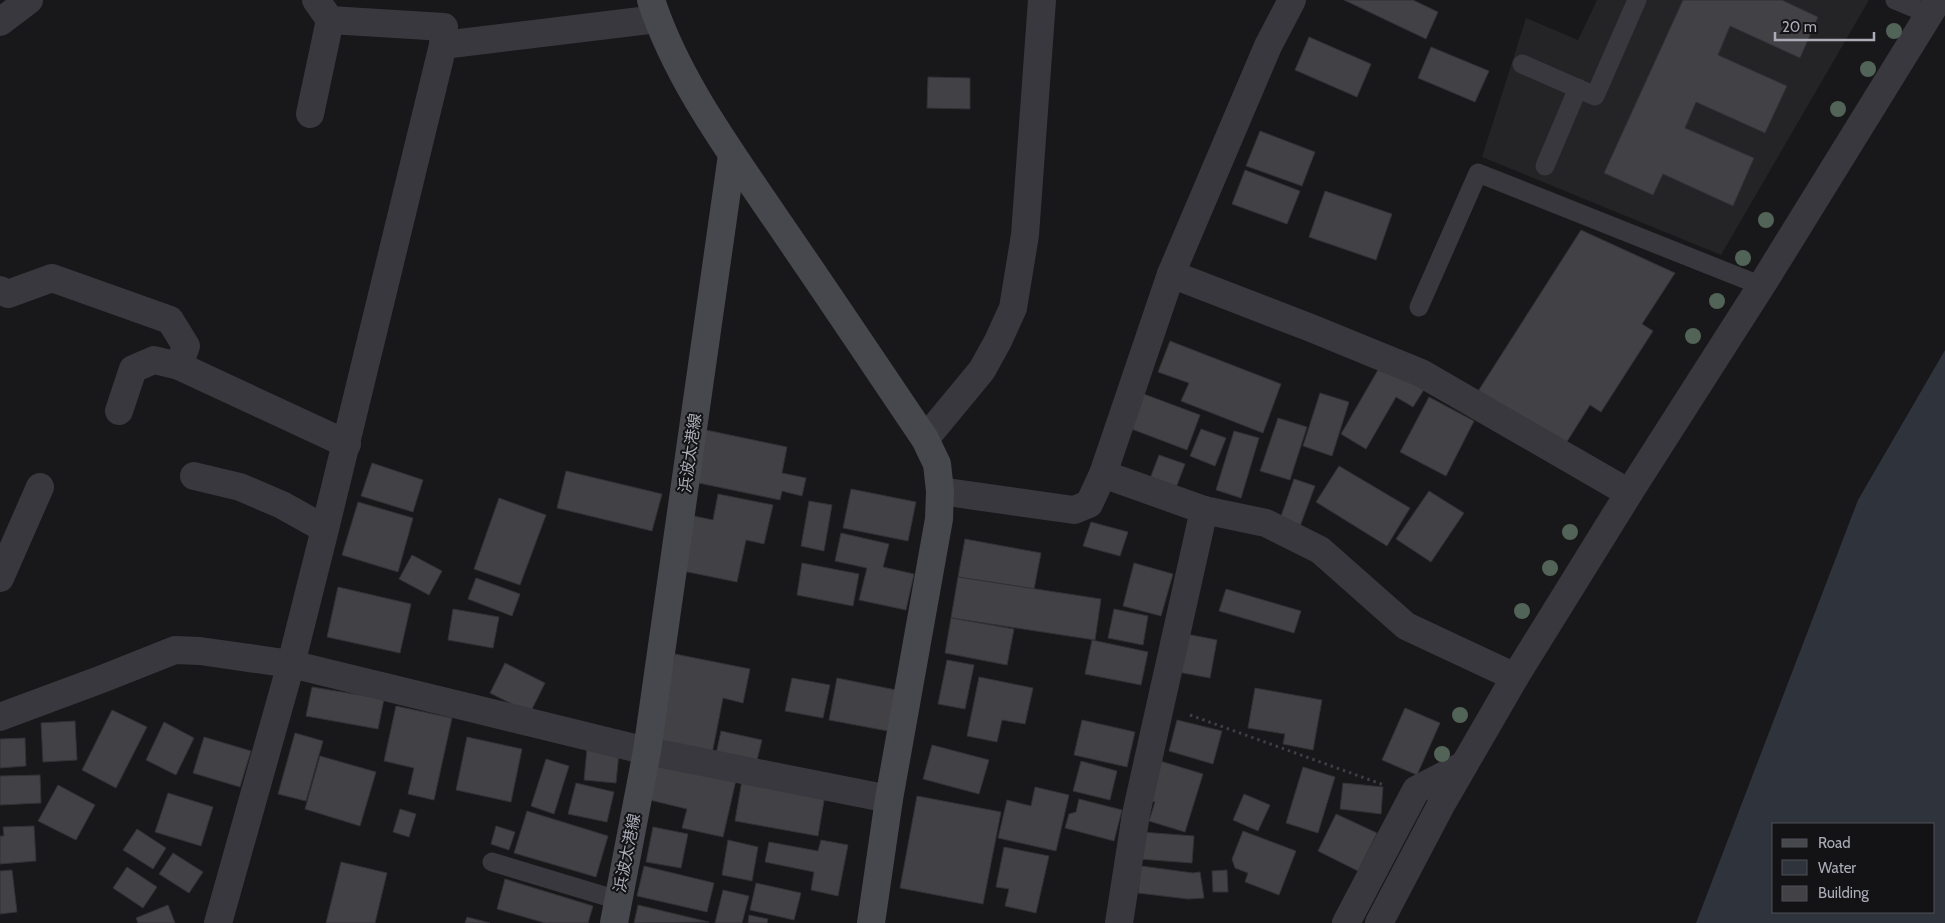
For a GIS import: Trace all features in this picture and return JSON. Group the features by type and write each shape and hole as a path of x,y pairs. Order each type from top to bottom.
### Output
{"main road":[{"path":"654,10 684,76 732,154 925,439 938,464 939,519 889,799 871,923"},
{"name":"浜波太港線","path":"616,912 647,751 732,154"}],"street":[{"path":"0,22 29,0"},
{"path":"925,439 982,370 1013,308 1025,235 1042,0"},
{"path":"940,492 1074,510 1089,504 1103,474 1170,274 1268,46 1292,0"},
{"path":"1379,923 1464,765 1515,677 1629,492 1762,286 1933,7"},
{"path":"218,923 291,664 326,529 443,45 444,27 323,10 310,114"},
{"path":"443,45 654,10"},
{"path":"1170,274 1312,328 1421,373 1629,492"},
{"path":"0,290 8,294 52,278 170,320 186,346 179,366"},
{"path":"119,411 133,369 154,360 179,366 347,444"},
{"path":"1103,474 1204,510 1266,523 1320,550 1406,626 1515,677"},
{"path":"194,476 240,486 282,505 326,529"},
{"path":"0,578 40,486"},
{"path":"1119,923 1136,814 1159,704 1204,510"},
{"path":"1,713 102,679 175,650 200,651 291,664 647,751 889,799"},
{"path":"1346,923 1416,790 1464,765"}],"lane":[{"path":"1522,64 1595,96 1637,0"},
{"path":"1895,0 1933,7"},
{"path":"1545,166 1578,88"},
{"path":"1418,307 1478,173 1762,286"},
{"path":"492,862 616,912"}],"path":[{"path":"1159,704 1414,795"}],"shaded area":[{"path":"1597,0 1869,0 1721,255 1482,157 1526,18 1578,40"}],"water":[{"path":"1945,350 1945,923 1696,923 1858,500"}],"building":[{"path":"1344,0 1413,0 1438,12 1426,39"},
{"path":"1683,0 1782,0 1818,17 1800,58 1730,26 1718,55 1787,86 1765,133 1696,102 1685,128 1754,158 1733,206 1663,174 1653,195 1604,173"},
{"path":"1309,37 1371,64 1357,97 1295,70"},
{"path":"1431,47 1489,71 1475,102 1418,78"},
{"path":"928,77 970,78 970,109 927,108"},
{"path":"1260,131 1315,152 1302,186 1246,166"},
{"path":"1245,170 1300,191 1287,224 1232,204"},
{"path":"1325,191 1392,214 1376,260 1309,237"},
{"path":"1581,230 1675,273 1642,324 1653,331 1601,412 1590,405 1561,451 1475,396"},
{"path":"1170,341 1281,384 1263,433 1181,401 1189,383 1158,372"},
{"path":"1382,363 1425,388 1413,407 1396,397 1366,449 1341,434"},
{"path":"1141,393 1200,415 1187,450 1129,428"},
{"path":"1320,393 1349,402 1332,456 1303,446"},
{"path":"1429,397 1474,421 1446,476 1400,452"},
{"path":"1278,418 1307,427 1290,480 1260,471"},
{"path":"1201,429 1226,438 1215,466 1190,456"},
{"path":"706,430 787,447 782,473 806,478 802,496 782,491 780,500 694,482"},
{"path":"1234,431 1259,438 1241,498 1216,490"},
{"path":"1159,455 1185,464 1174,493 1148,484"},
{"path":"372,463 423,480 413,512 361,496"},
{"path":"1339,466 1410,508 1387,546 1316,502"},
{"path":"566,471 662,494 652,531 557,508"},
{"path":"1294,479 1315,486 1299,529 1279,522"},
{"path":"851,489 916,502 908,541 843,528"},
{"path":"1429,491 1464,513 1431,562 1396,539"},
{"path":"718,494 773,505 764,544 746,540 737,582 683,571 694,516 713,520"},
{"path":"499,498 546,515 520,585 474,569"},
{"path":"809,501 832,505 824,551 801,546"},
{"path":"358,502 413,518 398,572 342,555"},
{"path":"1091,522 1128,532 1120,556 1083,546"},
{"path":"841,533 889,544 883,567 914,574 906,610 859,600 867,568 835,561"},
{"path":"965,539 1041,553 1034,589 958,577"},
{"path":"412,555 442,571 429,595 399,579"},
{"path":"802,563 859,574 853,606 797,595"},
{"path":"1134,563 1173,574 1161,616 1123,606"},
{"path":"958,577 1101,599 1095,640 951,618"},
{"path":"476,578 520,594 512,616 468,599"},
{"path":"338,587 411,604 400,653 327,637"},
{"path":"1226,589 1301,611 1294,633 1219,611"},
{"path":"453,609 499,617 493,648 448,640"},
{"path":"1114,609 1148,616 1143,645 1108,638"},
{"path":"951,618 1014,629 1007,665 945,653"},
{"path":"1186,634 1217,640 1210,678 1178,672"},
{"path":"1092,640 1148,652 1141,685 1085,674"},
{"path":"675,654 750,669 743,703 723,698 712,754 657,743"},
{"path":"947,660 974,665 965,709 938,704"},
{"path":"505,663 545,683 530,713 490,693"},
{"path":"979,677 1033,688 1025,724 1002,720 997,742 967,736"},
{"path":"792,678 830,685 823,718 785,711"},
{"path":"837,678 896,690 888,731 829,720"},
{"path":"312,687 384,699 378,729 306,716"},
{"path":"1255,688 1322,700 1313,750 1283,744 1285,734 1248,728"},
{"path":"396,706 452,718 434,800 408,794 414,768 384,761"},
{"path":"1405,708 1440,723 1417,775 1382,760"},
{"path":"112,710 147,727 116,788 82,770"},
{"path":"1082,720 1135,732 1127,767 1074,755"},
{"path":"1177,720 1222,731 1213,764 1169,751"},
{"path":"75,721 77,760 43,762 41,723"},
{"path":"164,722 194,738 176,775 146,760"},
{"path":"721,731 762,740 756,764 716,754"},
{"path":"295,733 323,741 306,801 278,794"},
{"path":"204,737 251,751 240,787 193,773"},
{"path":"467,737 522,749 511,802 456,790"},
{"path":"25,738 26,766 0,768 0,739"},
{"path":"932,745 989,760 979,794 923,779"},
{"path":"587,749 619,752 616,783 584,780"},
{"path":"320,756 376,772 360,826 305,809"},
{"path":"546,759 569,766 554,814 531,806"},
{"path":"1157,760 1203,774 1185,832 1149,821 1155,802 1146,799"},
{"path":"1081,761 1117,771 1110,800 1073,791"},
{"path":"658,763 736,780 723,837 682,828 687,809 650,800"},
{"path":"1303,767 1335,777 1318,833 1286,823"},
{"path":"40,775 41,803 0,805 0,776"},
{"path":"742,780 825,795 818,836 735,821"},
{"path":"576,783 614,792 607,822 568,814"},
{"path":"1343,783 1383,787 1381,814 1340,809"},
{"path":"58,785 95,805 76,840 38,821"},
{"path":"1035,787 1069,795 1056,851 998,838 1007,800 1031,806"},
{"path":"168,793 213,807 201,846 155,832"},
{"path":"1244,794 1270,805 1258,831 1233,820"},
{"path":"917,796 1001,812 983,904 900,888"},
{"path":"1079,799 1122,810 1114,841 1065,828 1069,814 1076,812"},
{"path":"400,809 416,814 409,837 393,832"},
{"path":"527,811 608,836 596,877 514,853"},
{"path":"1336,814 1377,833 1358,871 1318,851"},
{"path":"34,826 36,861 0,864 0,836 4,836 3,827"},
{"path":"496,826 515,832 509,850 491,844"},
{"path":"653,827 688,834 681,868 646,862"},
{"path":"137,829 166,848 153,869 123,850"},
{"path":"1243,831 1296,851 1279,895 1245,882 1248,873 1235,868 1232,859"},
{"path":"1141,832 1194,836 1192,863 1139,859"},
{"path":"728,840 758,847 752,881 722,875"},
{"path":"821,840 848,845 838,896 811,890 814,872 765,862 769,842 818,851"},
{"path":"1004,847 1049,856 1036,913 1005,906 1009,889 996,887"},
{"path":"173,853 203,872 189,893 159,874"},
{"path":"341,862 387,873 375,923 326,923"},
{"path":"644,866 714,883 707,912 637,896"},
{"path":"1141,866 1193,873 1200,872 1204,898 1188,899 1138,893"},
{"path":"127,867 157,887 143,908 113,888"},
{"path":"12,870 17,912 0,914 0,871"},
{"path":"1227,870 1228,892 1213,892 1212,871"},
{"path":"505,879 593,906 588,923 545,923 497,909"},
{"path":"756,883 801,893 794,920 750,910"},
{"path":"723,890 749,896 742,923 715,923"},
{"path":"168,905 175,923 138,923 136,918"},
{"path":"638,905 709,922 634,923"},
{"path":"749,915 768,919 767,923 748,923"},
{"path":"467,917 490,923 465,923"}]}
